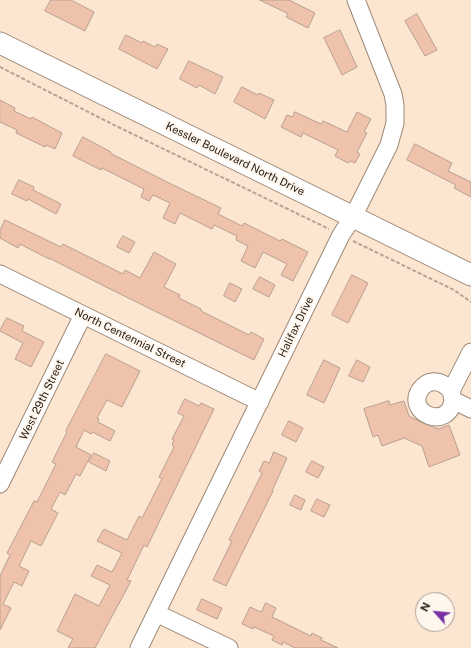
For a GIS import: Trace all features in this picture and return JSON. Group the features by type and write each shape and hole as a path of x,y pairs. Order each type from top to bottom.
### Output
{"main road":[{"name":"Kessler Boulevard North Drive","path":"0,43 471,275"}],"street":[{"name":"Halifax Drive","path":"139,648 341,235 353,217 389,145 395,123 395,105 391,89 356,0"},
{"name":"North Centennial Street","path":"0,274 260,402"},
{"name":"West 29th Street","path":"0,484 83,315"},
{"path":"471,352 452,396 471,409"},
{"path":"156,613 229,648"}],"path":[{"path":"0,67 119,128 454,290 471,302"}],"building":[{"path":"51,0 71,0 94,12 85,31 45,11"},
{"path":"260,0 289,0 315,13 308,28 286,17 288,14"},
{"path":"417,14 437,50 425,56 405,21"},
{"path":"340,30 357,67 342,75 324,38"},
{"path":"126,35 142,43 143,41 155,47 157,44 168,49 157,69 119,49"},
{"path":"189,61 223,77 215,94 199,85 197,88 180,79"},
{"path":"242,87 258,95 259,93 274,100 265,119 234,102"},
{"path":"0,100 15,108 14,111 31,119 32,117 62,133 55,149 46,145 45,147 16,133 17,130 0,122"},
{"path":"295,112 321,124 323,121 347,132 357,112 371,119 364,132 367,133 357,152 360,154 355,163 350,161 348,163 335,156 338,150 303,133 301,137 281,127 287,115 292,117"},
{"path":"83,137 111,152 110,153 221,208 218,214 242,226 244,223 280,241 282,239 308,252 293,281 281,275 287,264 263,252 255,268 241,261 248,246 236,240 237,236 214,225 212,229 180,213 175,224 163,218 170,203 153,195 149,201 141,197 144,189 102,168 101,170 73,156"},
{"path":"415,144 452,163 448,171 471,182 471,197 454,188 456,185 407,160"},
{"path":"19,180 34,187 33,190 61,204 56,214 28,199 27,201 12,194"},
{"path":"5,220 61,247 63,244 123,274 125,270 140,278 154,252 176,264 164,287 180,295 179,298 201,309 201,311 249,335 251,332 264,339 254,360 20,244 18,248 0,238 0,231"},
{"path":"123,236 135,242 129,253 117,247"},
{"path":"352,275 368,283 348,323 332,315"},
{"path":"260,277 275,285 269,297 253,289"},
{"path":"230,283 242,289 235,302 224,296"},
{"path":"7,318 24,326 22,331 44,342 31,367 15,359 23,343 0,331"},
{"path":"106,354 140,371 122,407 107,400 97,418 99,419 98,422 115,431 110,441 92,432 91,434 84,430 76,447 91,455 80,476 76,474 65,495 60,492 51,509 58,513 41,546 31,541 19,566 29,571 22,586 14,582 3,604 11,608 0,630 0,576 10,555 7,553 34,501 37,502 56,464 52,462 67,432 66,431"},
{"path":"324,360 340,368 324,403 307,395"},
{"path":"357,360 370,367 363,382 349,376"},
{"path":"185,399 199,406 201,403 214,409 147,547 144,545 127,580 131,581 95,648 68,648 73,639 57,631 75,594 99,606 110,585 91,576 97,565 112,572 122,553 97,541 104,529 127,540 139,516 142,518 162,479 159,477 174,447 172,445 174,440 172,439 184,416 178,413"},
{"path":"389,401 390,405 404,401 409,416 425,424 439,429 449,425 460,455 429,467 422,446 404,438 382,446 378,435 373,437 364,409"},
{"path":"289,421 303,428 296,442 282,435"},
{"path":"274,452 287,458 273,491 226,586 213,580 232,541 229,540 262,473 259,471 264,461 269,463"},
{"path":"94,453 110,461 106,471 89,462"},
{"path":"312,461 324,467 318,478 306,472"},
{"path":"295,495 305,500 301,510 290,505"},
{"path":"317,499 330,505 324,517 311,511"},
{"path":"202,599 222,608 217,619 197,610"},
{"path":"266,603 276,608 272,617 311,636 312,633 322,638 321,640 338,648 295,648 283,642 282,645 272,640 274,636 254,627 253,629 242,624 250,607 261,612"}]}
